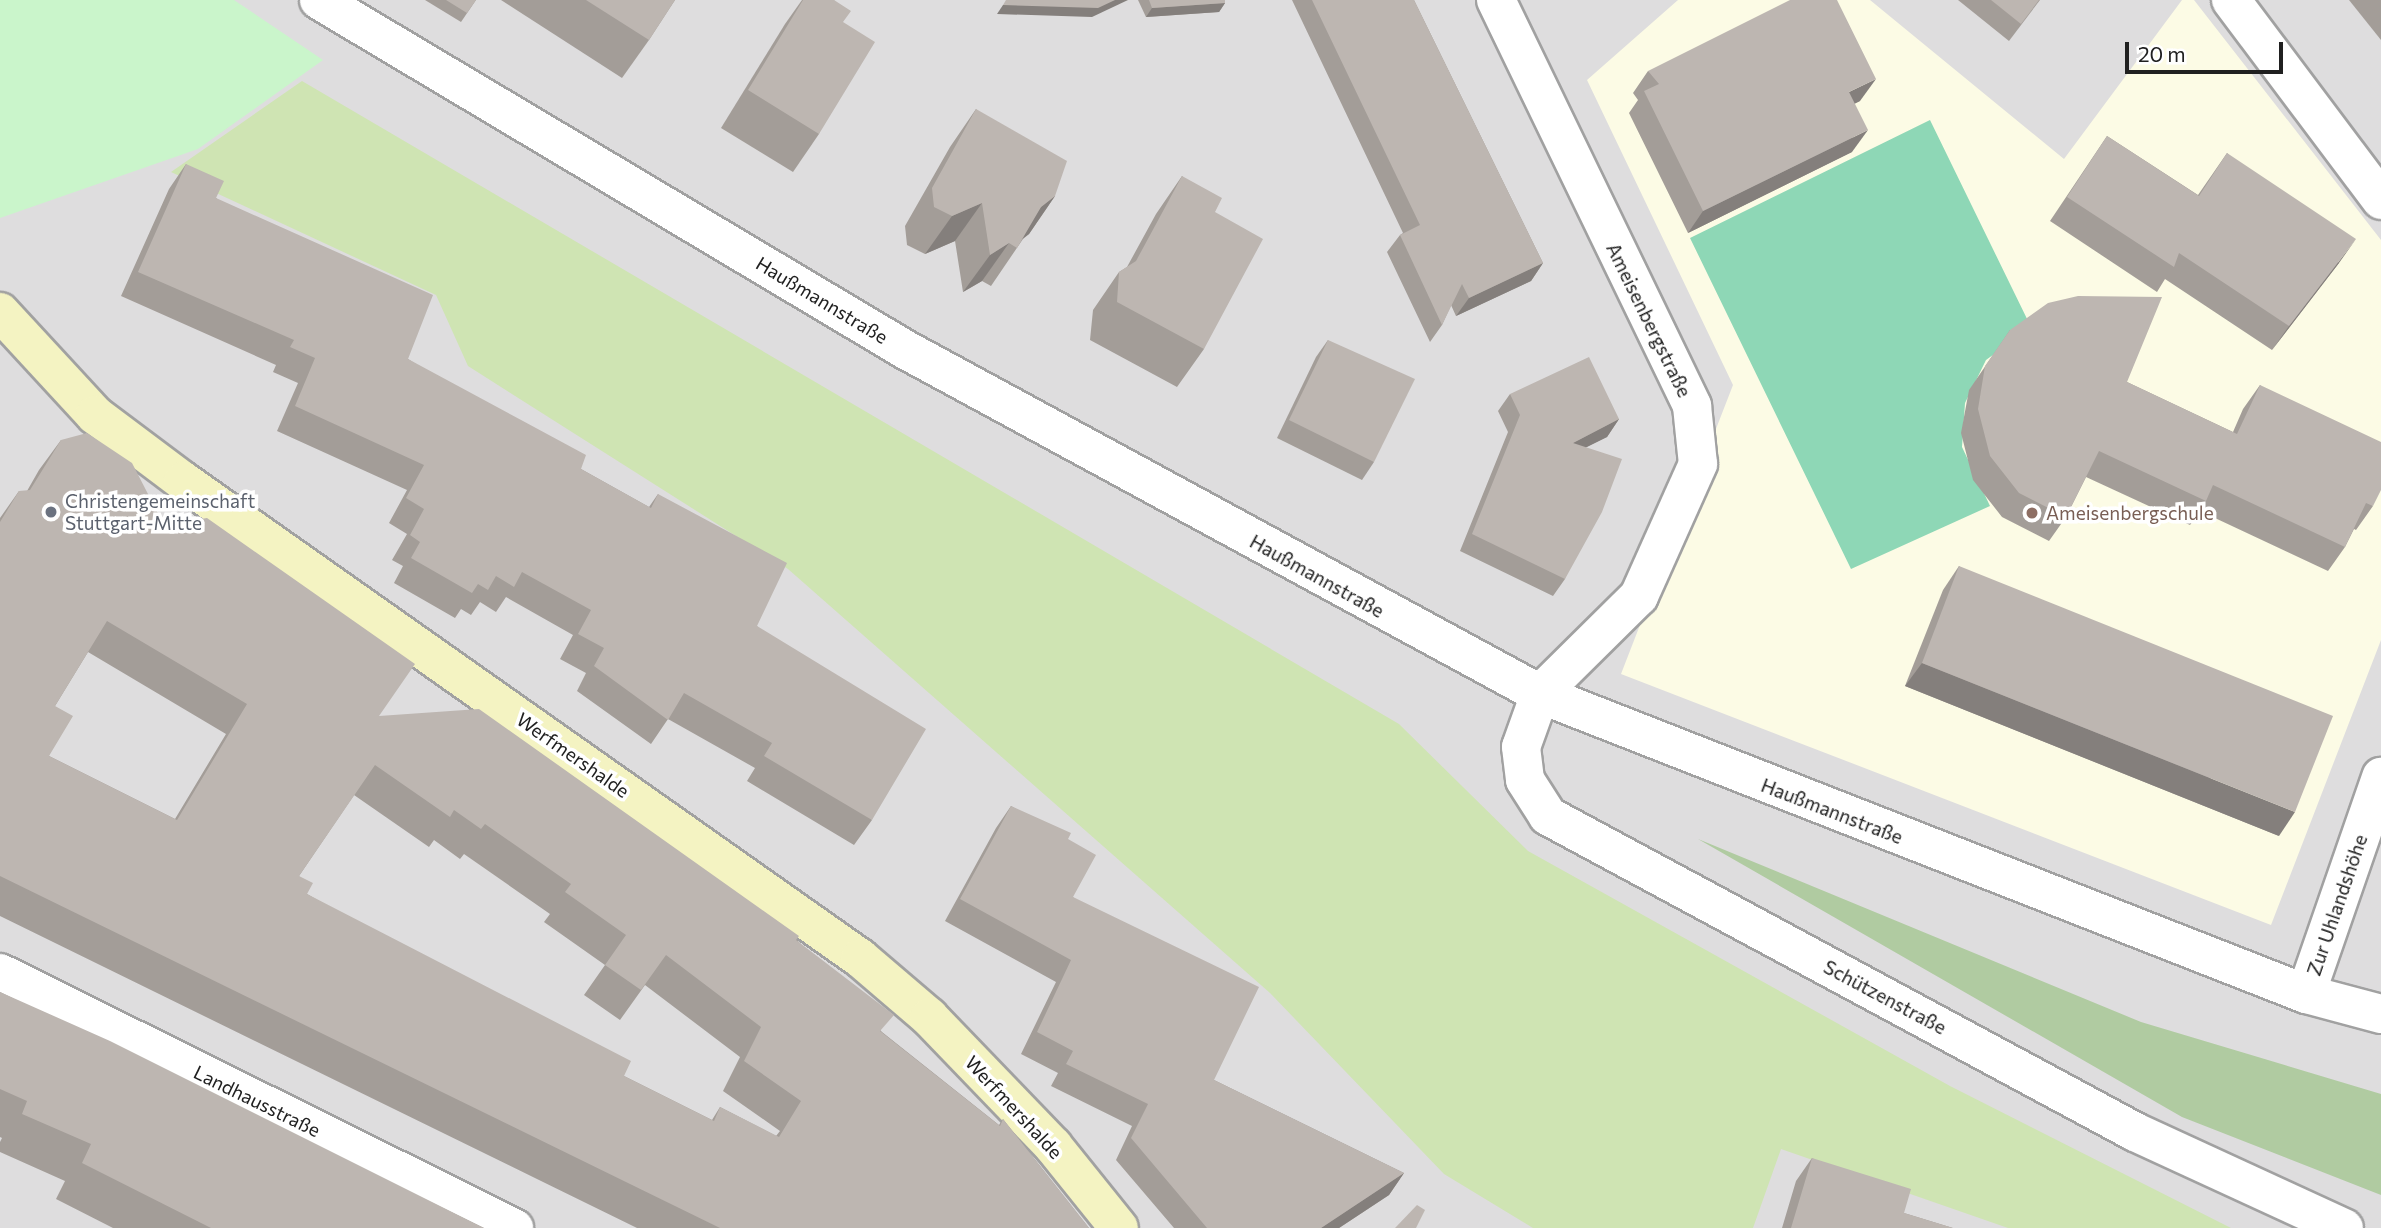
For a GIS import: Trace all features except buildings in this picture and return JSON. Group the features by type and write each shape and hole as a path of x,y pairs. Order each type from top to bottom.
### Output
{"street":[{"name":"Haußmannstraße","path":"319,0 906,350 1540,694 2306,994 2381,1014"},
{"name":"Ameisenbergstraße","path":"1496,0 1692,406 1698,464 1639,596 1540,694"},
{"path":"2231,0 2381,200"},
{"name":"Werfmershalde","path":"0,312 95,415 183,481 860,958 929,1017 1053,1146 1119,1228"},
{"name":"Schützenstraße","path":"1540,694 1521,747 1525,780 1548,816 2135,1132 2344,1228"},
{"name":"Zur Uhlandshöhe","path":"2306,994 2381,777"},
{"name":"Landhausstraße","path":"0,973 514,1228"}],"shaded area":[{"path":"0,0 2381,0 2381,1228 0,1228"},
{"name":"Ameisenbergschule","path":"1678,0 1870,0 2064,159 2182,0 2194,0 2381,240 2381,640 2271,925 1621,674 1733,385 1587,80"}],"green space":[{"path":"0,0 234,0 323,60 198,149 0,218"},
{"path":"302,81 1399,724 1528,851 1950,1086 2231,1228 2008,1228 1781,1149 1753,1228 1533,1228 1444,1174 1270,993 788,569 468,366 436,295 171,172"},
{"path":"1930,120 2031,327 1986,360 1965,403 1962,447 1990,506 1851,569 1690,238"},
{"path":"1698,839 2141,1022 2381,1094 2381,1195 2182,1117"}],"place":[{"name":"Christengemeinschaft Stuttgart-Mitte","path":"51,512"},
{"name":"Ameisenbergschule","path":"2032,513"}]}
